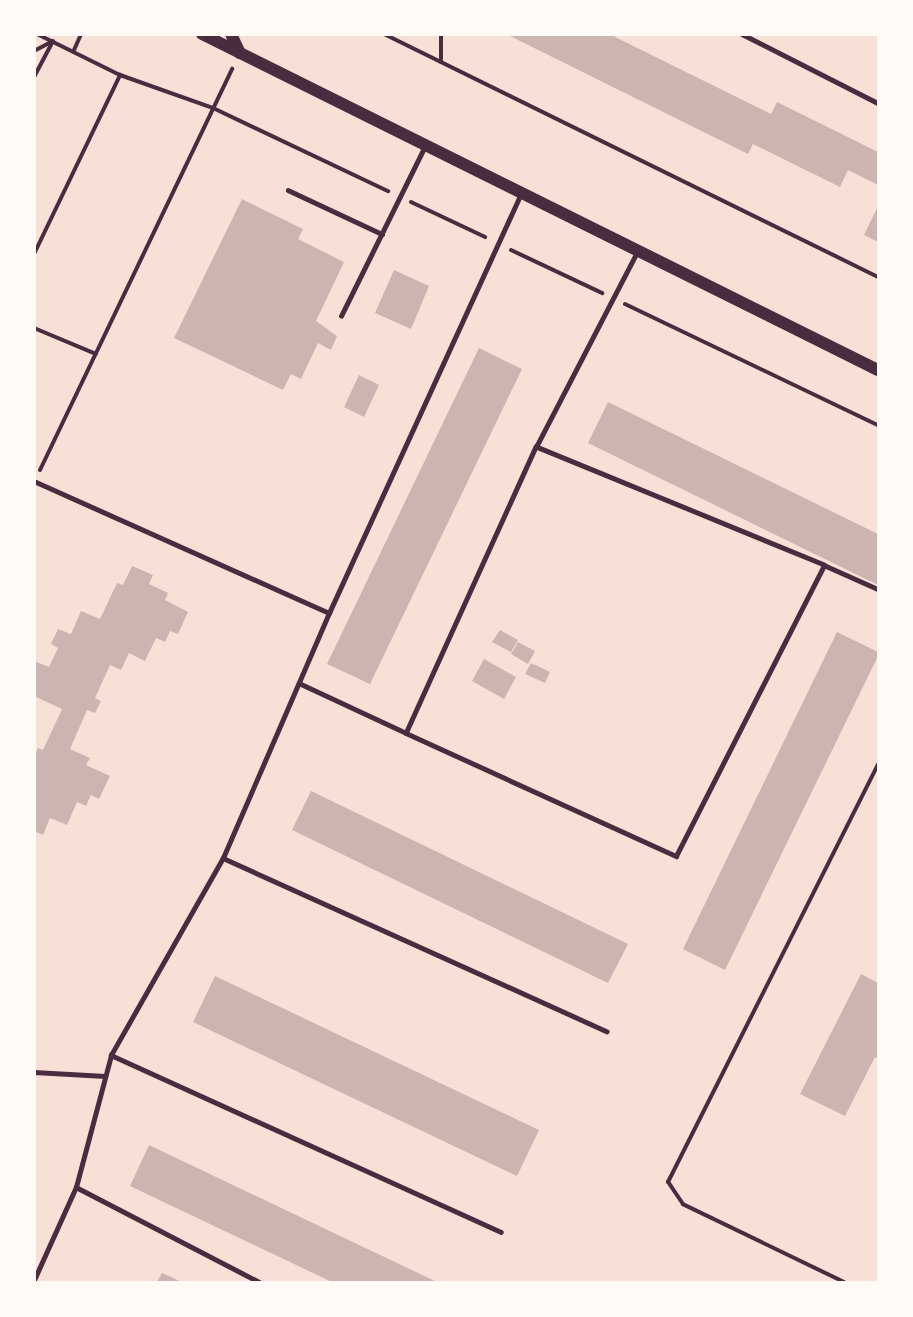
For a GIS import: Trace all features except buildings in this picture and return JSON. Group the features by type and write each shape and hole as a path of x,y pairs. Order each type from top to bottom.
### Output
{"main road":[{"path":"202,34 879,370"},
{"path":"231,34 240,53"}],"lane":[{"path":"742,34 879,103"},
{"path":"341,316 425,146"},
{"path":"288,190 382,234"},
{"path":"34,1280 76,1187 111,1054 223,858 328,613 521,192"},
{"path":"406,733 536,447 637,251"},
{"path":"536,447 879,589"},
{"path":"35,480 328,613"},
{"path":"299,683 676,856 824,565"},
{"path":"223,858 607,1031"},
{"path":"111,1054 501,1232"},
{"path":"34,1072 105,1076"},
{"path":"76,1187 260,1282"}],"path":[{"path":"34,254 120,75 38,34"},
{"path":"74,50 81,34"},
{"path":"384,34 879,277"},
{"path":"441,34 441,62"},
{"path":"34,51 53,41"},
{"path":"34,77 53,41"},
{"path":"35,480 240,53"},
{"path":"34,328 96,354"},
{"path":"844,1282 683,1204 668,1182 879,764"}]}
